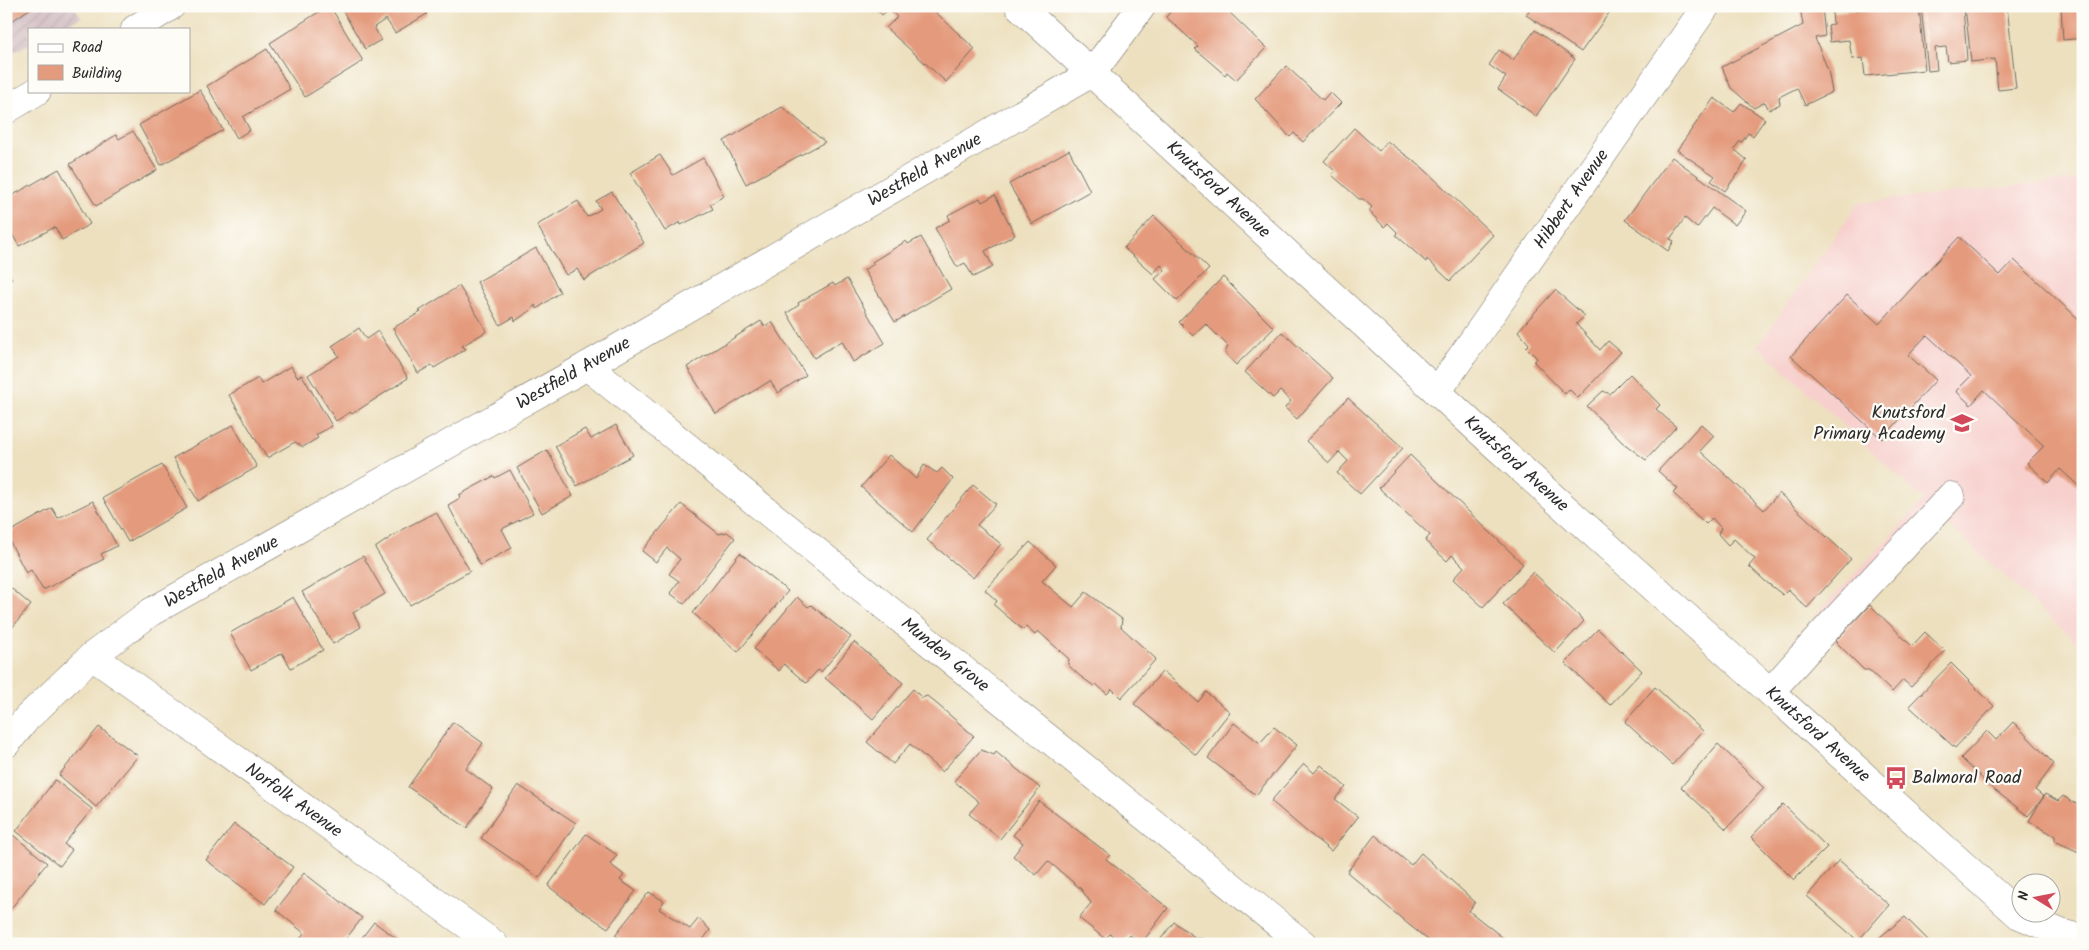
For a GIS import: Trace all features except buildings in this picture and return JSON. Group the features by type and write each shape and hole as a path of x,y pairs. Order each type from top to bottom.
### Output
{"street":[{"path":"138,28 171,6"},
{"name":"Knutsford Avenue","path":"1019,6 1437,392 2012,909"},
{"name":"Westfield Avenue","path":"6,744 27,718 92,656 151,612 587,366 1092,73 1142,6"},
{"name":"Hibbert Avenue","path":"1437,392 1706,6"},
{"path":"6,110 35,92"},
{"name":"Munden Grove","path":"587,366 1303,944"},
{"path":"1770,692 1951,496"},
{"name":"Norfolk Avenue","path":"92,656 494,944"},
{"path":"2021,922 2028,944"},
{"name":"Knutsford Avenue","path":"2035,922 2061,933 2083,939"}],"shaded area":[{"path":"6,6 74,6 81,17 61,28 28,28 28,45 6,56"},
{"name":"Knutsford Primary Academy","path":"2083,179 2083,648 1943,520 1812,665 1790,643 1924,500 1758,346 1858,203"}],"place":[{"name":"Knutsford Primary Academy","path":"1962,423"},
{"name":"Balmoral Road","path":"1896,778"}]}
